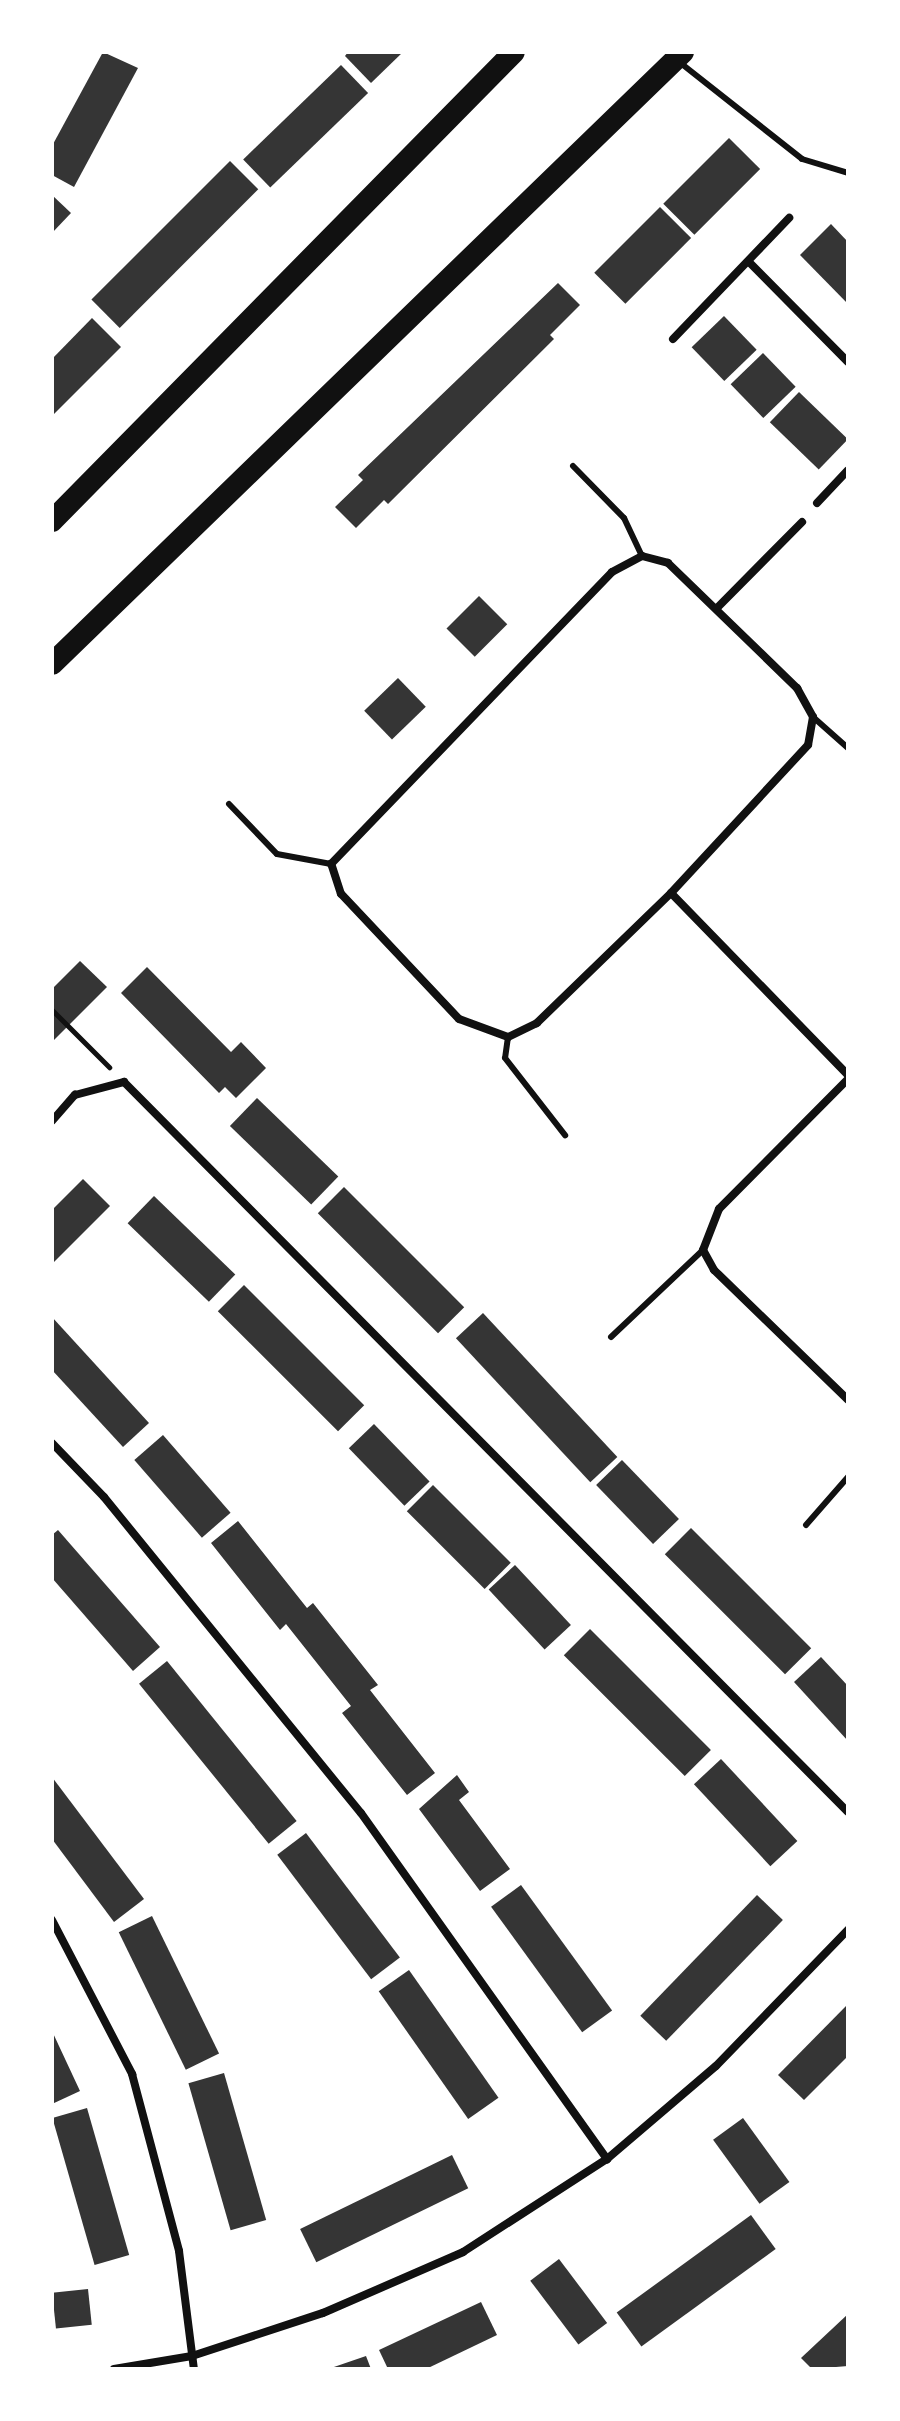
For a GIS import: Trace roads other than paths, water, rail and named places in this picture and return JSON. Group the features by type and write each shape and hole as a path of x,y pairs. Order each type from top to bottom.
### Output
{"highway":[{"path":"52,521 514,52"},
{"path":"52,664 679,56"}],"street":[{"path":"673,339 751,264 789,218"},
{"path":"751,264 848,362"},
{"path":"817,503 848,470"},
{"path":"717,608 802,522"},
{"path":"642,556 668,563 717,608 797,688 813,717 808,745 671,893 537,1023 508,1037 459,1019 341,894 331,864 612,572 642,556"},
{"path":"671,893 848,1077 719,1209 703,1250 714,1270 848,1400"},
{"path":"52,1121 75,1095 124,1082 848,1812"},
{"path":"52,1443 104,1497 361,1813 607,2159"},
{"path":"52,1920 132,2074 179,2251 194,2369"},
{"path":"114,2369 192,2356 323,2313 463,2252 607,2159 716,2066 848,1930"}],"lane":[{"path":"679,56 802,159 848,173"},
{"path":"573,466 624,518 642,556"},
{"path":"813,717 848,748"},
{"path":"229,804 277,854 331,864"},
{"path":"508,1037 505,1058 565,1135"},
{"path":"611,1337 703,1250"},
{"path":"806,1525 848,1477"}]}
